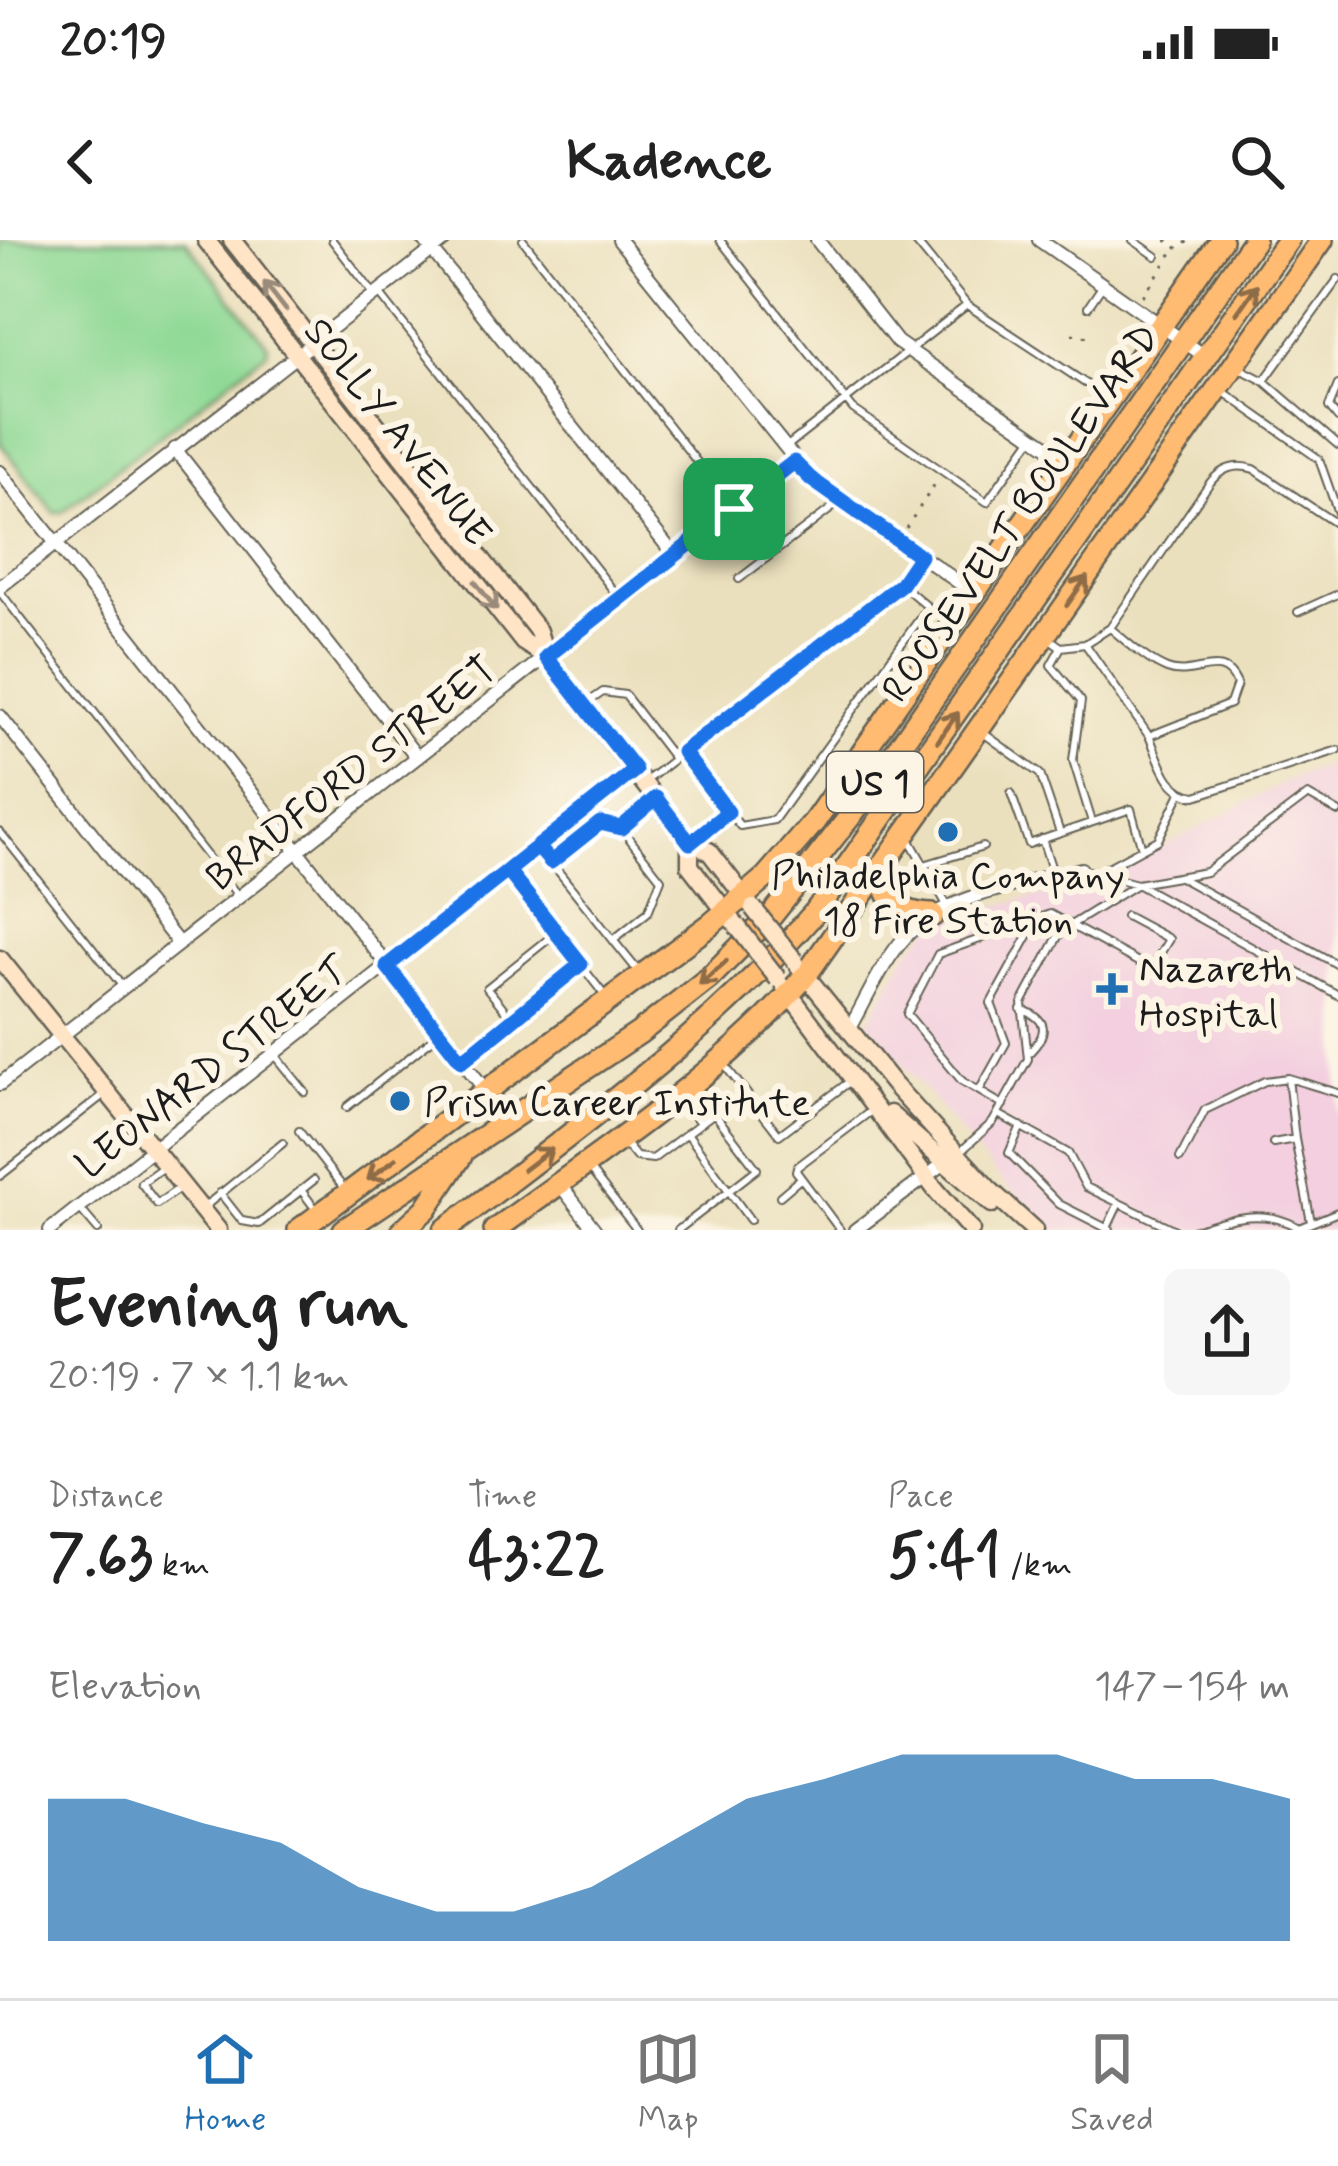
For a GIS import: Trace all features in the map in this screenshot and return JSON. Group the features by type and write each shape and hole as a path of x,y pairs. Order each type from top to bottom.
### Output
{"highway":[{"name":"ROOSEVELT BOULEVARD","path":"299,1230 749,902 814,822 1221,240"},
{"name":"ROOSEVELT BOULEVARD","path":"344,1230 674,1006 772,915 853,814 1254,240"},
{"name":"ROOSEVELT BOULEVARD","path":"445,1230 657,1069 724,1010 785,946 843,876 1288,240"},
{"name":"US 1","path":"495,1230 721,1061 801,968 886,862 979,730 1053,642 1218,388 1322,240"},
{"path":"886,862 885,890 893,903 915,914 941,911"},
{"path":"403,1230 426,1209 458,1160 479,1139"}],"main road":[{"name":"SOLLY AVENUE","path":"206,240 304,348 538,631 546,657 690,843 709,851 952,1158"},
{"name":"SOLLY AVENUE","path":"232,240 304,348"},
{"name":"SOLLY AVENUE","path":"690,843 690,866 859,1084"},
{"path":"0,959 218,1230"},
{"path":"859,1084 971,1230"},
{"path":"859,1084 1029,1226"}],"street":[{"path":"0,590 428,245 445,240"},
{"path":"619,240 794,462 974,593"},
{"path":"817,240 897,342 1067,460"},
{"path":"1039,240 1206,357"},
{"path":"428,245 675,556"},
{"path":"175,449 417,758"},
{"name":"BRADFORD STREET","path":"0,1084 794,462"},
{"path":"0,472 486,1091"},
{"path":"0,716 179,944"},
{"name":"LEONARD STREET","path":"50,1230 538,847 639,776"},
{"path":"849,1030 894,952 941,911 1082,869"},
{"path":"864,1228 952,1158"},
{"path":"559,1183 595,1230"}],"lane":[{"path":"332,240 620,599"},
{"path":"523,240 734,509"},
{"path":"720,240 846,401 987,502 1033,437"},
{"path":"914,240 967,305 1085,383"},
{"path":"1133,240 1156,256"},
{"path":"1264,381 1338,279"},
{"path":"1088,307 1103,285"},
{"path":"783,449 967,305"},
{"path":"1234,365 1264,381 1338,445"},
{"path":"1324,433 1337,418 1329,403 1338,386"},
{"path":"1218,388 1318,459 1338,513"},
{"path":"1092,823 1073,760 1081,700 1051,665 1053,642 1085,644 1109,628 1224,469 1254,469 1338,525"},
{"path":"739,579 842,501"},
{"path":"639,776 674,759 901,584 920,556"},
{"path":"683,752 740,826 774,820 928,607 901,584"},
{"path":"0,590 239,897"},
{"path":"1298,612 1338,594"},
{"path":"1109,628 1164,668 1185,672 1216,665 1235,677 1237,692 1230,704 1149,736"},
{"path":"1085,644 1149,736 1170,783 1181,793 1196,796 1338,750"},
{"path":"584,705 602,692 625,695 674,759"},
{"path":"979,730 1040,774 1060,833"},
{"path":"1098,873 1158,840 1181,793"},
{"path":"1011,794 1029,844 1130,809 1142,849"},
{"path":"1029,1053 1021,1010 1069,924 1137,884 1206,872 1308,795 1338,812"},
{"path":"621,828 656,798"},
{"path":"690,843 728,812"},
{"path":"551,862 600,823 621,828 661,879 649,912 613,940"},
{"path":"0,832 123,987"},
{"path":"906,834 941,911"},
{"path":"1042,839 1054,876"},
{"path":"538,847 642,976"},
{"path":"924,865 983,847"},
{"path":"1082,869 1137,884 1338,995"},
{"path":"508,871 609,1000"},
{"path":"1178,877 1338,965"},
{"path":"1126,916 1169,939 1151,969 1050,914 938,954 907,1014 962,1081 1021,1126 1068,1153 1082,1184 1175,1230"},
{"path":"980,1091 1006,1043 991,1004 1038,918"},
{"path":"512,1020 487,988 556,933"},
{"path":"462,1061 581,964"},
{"path":"952,1158 1000,1109 1029,1053 1044,1036 1045,1027 1036,1015 1021,1010"},
{"path":"346,1108 440,1033"},
{"path":"274,1053 305,1092"},
{"path":"721,1061 779,1135 859,1084"},
{"path":"1180,1158 1205,1110 1265,1081 1288,1078 1338,1093"},
{"path":"1288,1078 1294,1139 1311,1222"},
{"path":"0,1176 106,1093"},
{"path":"678,1094 700,1123"},
{"path":"840,1230 796,1171 799,1163 876,1107"},
{"path":"620,1137 636,1156 653,1159 714,1113 757,1169 678,1230"},
{"path":"1021,1126 1009,1153 1059,1204 1108,1229 1118,1204"},
{"path":"299,1131 348,1194"},
{"path":"687,1133 750,1220"},
{"path":"1273,1143 1294,1139"},
{"path":"201,1209 284,1143"},
{"path":"585,1163 637,1230"},
{"path":"166,1165 141,1184 157,1204 182,1186"},
{"path":"780,1196 801,1178"},
{"path":"220,1193 242,1221 259,1224 314,1180"},
{"path":"301,1190 320,1215"},
{"path":"79,1208 98,1230"},
{"path":"1195,1230 1216,1222 1270,1215 1297,1229 1338,1212"}],"path":[{"path":"1166,240 1183,249 1189,240"},
{"path":"1143,296 1176,247"},
{"path":"1072,334 1088,337"},
{"path":"905,530 933,487"}],"shaded area":[{"name":"Nazareth Hospital","path":"1338,763 1338,1230 1057,1230 1001,1180 868,1023 906,955 930,928 948,918 1098,881 1297,776"}],"green space":[{"path":"0,240 185,240 268,345 267,352 62,512 54,512 0,443"}],"place":[{"name":"Philadelphia Company 18 Fire Station","path":"948,832"},
{"name":"Nazareth Hospital","path":"1112,989"},
{"name":"Prism Career Institute","path":"400,1101"}],"route":[{"path":"794,462 920,556 901,584 683,752 728,812 690,843 656,798 621,828 600,823 551,862 538,847 508,871 581,964 462,1061 387,966 635,770 546,657 734,509 794,462"}]}
